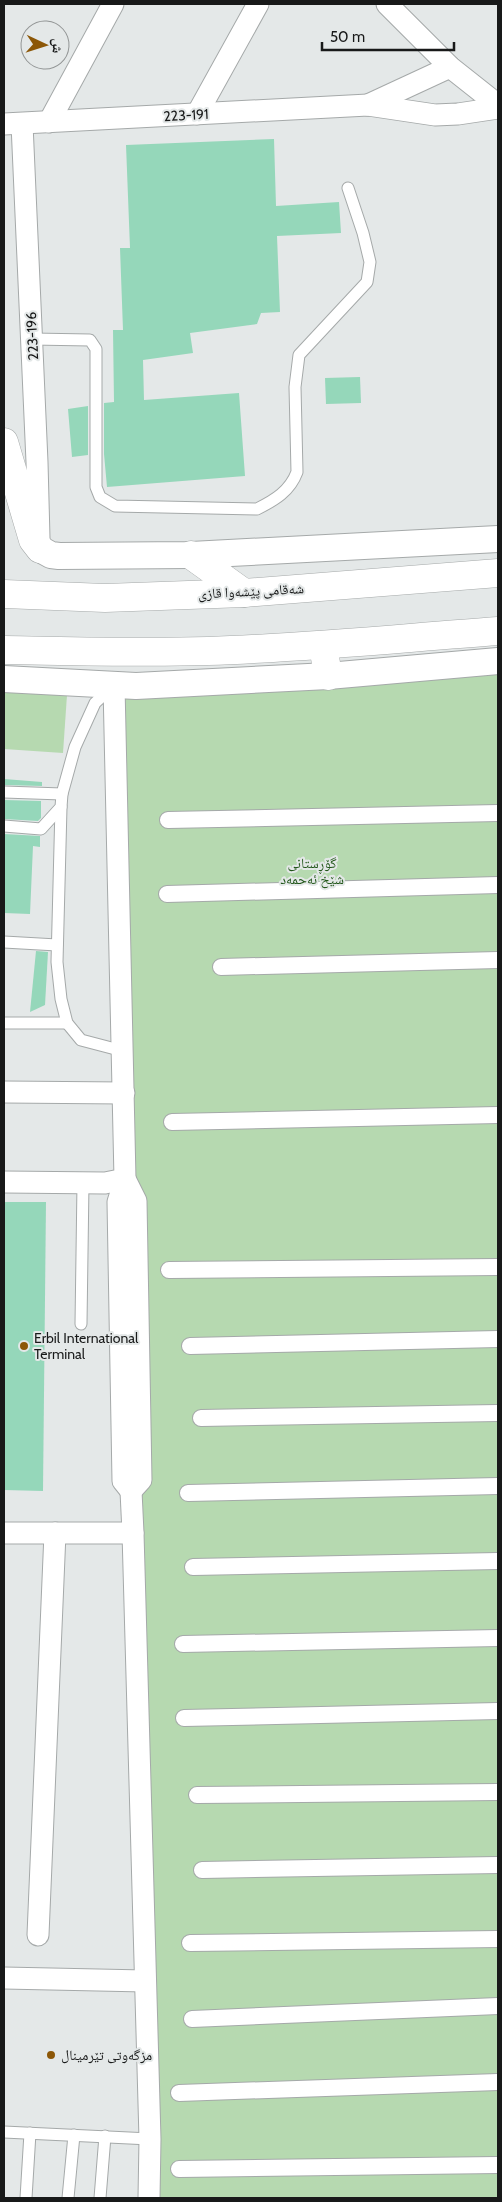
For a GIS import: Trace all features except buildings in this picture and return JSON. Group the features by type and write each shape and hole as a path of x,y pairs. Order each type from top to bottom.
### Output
{"main road":[{"path":"4,442 33,540 40,549"},
{"path":"192,555 244,593"},
{"name":"شەقامی پێشەوا قازی","path":"4,594 105,598 244,593 498,574"},
{"path":"434,636 498,619"},
{"path":"4,650 154,653 322,645 498,631"},
{"path":"322,645 328,676"}],"street":[{"path":"49,122 113,4"},
{"path":"197,114 258,4"},
{"path":"387,4 450,67 498,107"},
{"path":"368,105 450,67"},
{"path":"368,105 435,115 458,114 498,107"},
{"name":"223-191","path":"13,124 368,105"},
{"name":"223-196","path":"13,124 32,339 40,549"},
{"path":"40,549 50,555 59,556 192,555 498,539"},
{"path":"4,679 114,686 328,676 498,661"},
{"path":"114,686 124,1092 124,1179 136,1201 141,1480 131,1491 150,2139 149,2198"},
{"path":"168,820 498,813"},
{"path":"167,894 498,885"},
{"path":"221,967 498,960"},
{"path":"4,1092 124,1092"},
{"path":"172,1122 498,1114"},
{"path":"4,1182 83,1183 117,1182 124,1179"},
{"path":"169,1270 498,1267"},
{"path":"190,1346 498,1339"},
{"path":"201,1418 498,1413"},
{"path":"188,1493 498,1486"},
{"path":"4,1533 133,1533"},
{"path":"38,1935 55,1533"},
{"path":"193,1567 498,1561"},
{"path":"182,1644 498,1638"},
{"path":"184,1718 498,1711"},
{"path":"197,1795 498,1792"},
{"path":"202,1870 498,1865"},
{"path":"190,1943 498,1939"},
{"path":"4,1978 145,1981"},
{"path":"192,2019 498,2006"},
{"path":"180,2093 498,2082"},
{"path":"179,2169 498,2165"}],"lane":[{"path":"32,339 90,340 96,349 96,487 100,497 115,506 258,509 275,500 292,484 297,472 295,388 299,355 367,282 370,262 364,233 348,188"},
{"path":"114,686 95,703 76,748 62,794 57,944 60,998 67,1023 81,1040 123,1051"},
{"path":"4,792 62,794"},
{"path":"4,826 41,829 61,807"},
{"path":"4,942 57,944"},
{"path":"4,1023 67,1023"},
{"path":"81,1324 83,1183"},
{"path":"4,2132 150,2139"},
{"path":"26,2198 30,2133"},
{"path":"68,2198 74,2135"},
{"path":"100,2198 105,2136"}],"green space":[{"name":"گۆڕستانی شێخ ئەحمەد","path":"498,673 498,2198 145,2198 123,696"},
{"path":"4,691 67,695 63,753 4,749"}],"place":[{"name":"Erbil International Terminal","path":"24,1346"},
{"name":"مزگەوتی تێرمینال","path":"51,2055"}]}
